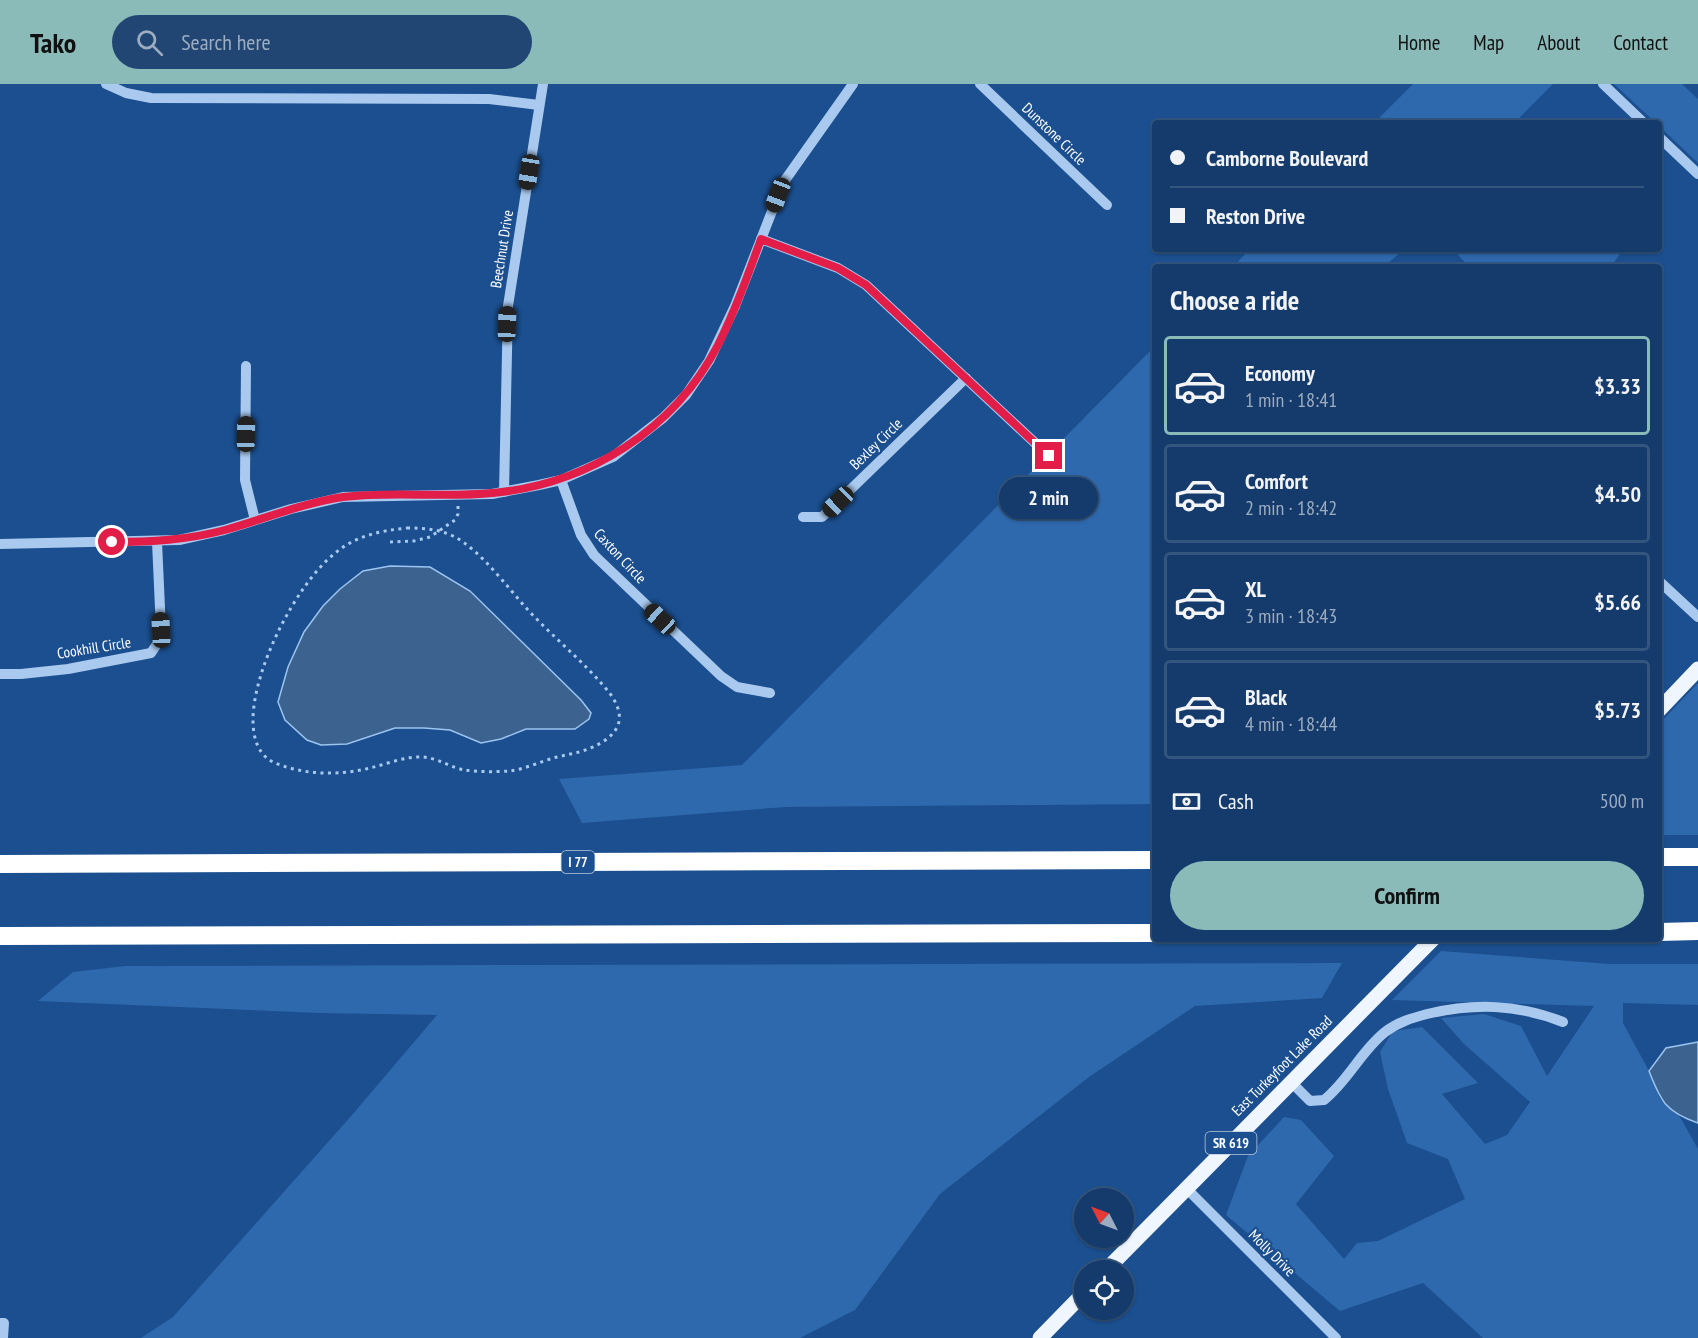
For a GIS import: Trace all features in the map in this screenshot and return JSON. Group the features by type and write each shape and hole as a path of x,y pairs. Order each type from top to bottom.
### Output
{"highway":[{"path":"1662,857 1698,857"},
{"name":"I 77","path":"0,864 1152,860"},
{"path":"1662,932 1698,932"},
{"path":"0,936 1152,933"}],"main road":[{"path":"1662,707 1698,669"},
{"name":"East Turkeyfoot Lake Road","path":"1116,1260 1430,942"},
{"path":"1040,1338 1074,1303"}],"street":[{"path":"106,84 126,93 151,98 489,99 539,105"},
{"name":"Beechnut Drive","path":"504,492 508,306 543,84"},
{"path":"0,544 179,540 343,497 504,492 561,480 613,456 663,418 686,395 718,344 783,183 853,84"},
{"name":"Dunstone Circle","path":"980,84 1107,205"},
{"path":"1603,84 1641,120"},
{"path":"1662,140 1698,174"},
{"path":"761,239 838,268 866,285 1049,456"},
{"path":"246,366 245,480 255,520"},
{"name":"Bexley Circle","path":"802,517 822,518 966,378"},
{"name":"Caxton Circle","path":"561,480 581,535 594,555 721,676 737,687 770,693"},
{"name":"Cookhill Circle","path":"0,674 68,669 151,653 161,638 157,542"},
{"path":"1662,584 1698,617"},
{"path":"1291,1082 1310,1101 1324,1101 1343,1082 1375,1042 1394,1026 1404,1020 1457,1007 1512,1009 1543,1014 1563,1022"},
{"name":"Molly Drive","path":"1187,1189 1336,1338"},
{"path":"2,1323 3,1338"}],"path":[{"path":"390,542 414,541 430,537 455,520 459,509 456,495"},
{"path":"407,528 438,531 456,538 468,547 610,692 619,712 617,728 612,735 581,752 543,760 511,771 465,770 424,757 408,758 367,769 321,773 293,768 265,758 253,730 257,685 264,661 277,634 314,575 333,555 353,540 371,534 407,528"}],"shaded area":[{"path":"1413,84 1553,84 1520,117 1522,120 1377,120"},
{"path":"1614,84 1682,84 1698,99 1698,163 1662,129 1662,120 1653,120"},
{"path":"1247,252 1401,252 1387,264 1236,264"},
{"path":"1456,252 1621,252 1613,264 1466,264"},
{"path":"1152,349 1152,804 785,807 582,823 559,779 742,765"},
{"path":"390,566 430,567 470,591 581,700 591,713 589,719 575,729 526,729 501,739 481,743 450,730 424,728 395,728 347,744 321,745 307,740 285,720 278,702 288,667 304,632 323,606 363,571"},
{"path":"1698,683 1698,835 1662,835 1662,721"},
{"path":"1441,951 1610,964 1698,964 1698,1005 1623,1003 1623,1023 1649,1071 1660,1099 1680,1117 1698,1149 1698,1338 1483,1338 1423,1283 1340,1311 1226,1215 1248,1156 1284,1117 1301,1120 1334,1156 1296,1204 1344,1259 1357,1243 1378,1241 1465,1199 1448,1159 1407,1143 1388,1089 1380,1052 1393,1031 1422,1027 1478,1083 1442,1094 1485,1144 1507,1135 1530,1102 1464,1044 1441,1018 1484,1014 1521,1026 1547,1076 1594,1006 1392,1000"},
{"path":"1342,963 1322,998 1195,1006 1089,1077 940,1194 855,1310 800,1338 141,1338 173,1317 352,1115 437,1015 319,1013 38,1001 73,972 125,966"},
{"path":"1698,1042 1698,1123 1679,1115 1666,1104 1657,1091 1649,1071 1666,1048"}],"route":[{"path":"112,542 179,540 343,497 492,494 561,480 588,469 613,456 637,439 686,395 718,344 761,239 838,268 866,285 1049,456"}]}
